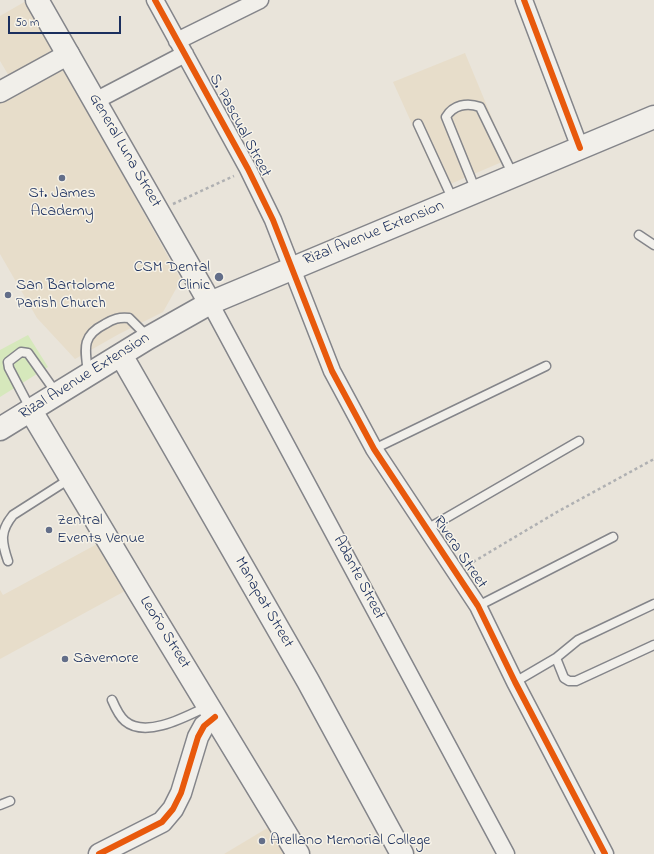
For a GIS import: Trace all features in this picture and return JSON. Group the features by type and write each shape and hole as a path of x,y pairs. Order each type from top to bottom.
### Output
{"main road":[{"name":"General Luna Street","path":"37,0 210,303"},
{"name":"Rizal Avenue Extension","path":"0,429 32,411 148,338 210,303 654,117"},
{"name":"Manapat Street","path":"120,355 301,669 402,854"},
{"name":"Leoño Street","path":"32,411 72,477 134,586 298,854"}],"street":[{"name":"S. Pascual Street","path":"155,0 248,169 273,220 292,268"},
{"path":"95,101 260,0"},
{"path":"524,0 580,148"},
{"path":"0,92 69,54"},
{"name":"Rivera Street","path":"292,268 332,371 374,449 478,606 515,682 605,854"},
{"name":"Adante Street","path":"210,303 506,854"},
{"path":"99,854 162,822 173,809 181,793 198,737 212,712"}],"lane":[{"path":"476,192 446,118 450,111 456,107 472,104 480,107 514,176"},
{"path":"418,124 454,201"},
{"path":"639,235 654,244"},
{"path":"88,375 86,349 87,339 91,333 99,327 115,318 129,318 148,338"},
{"path":"32,411 9,368 8,362 21,352 28,353 58,394"},
{"path":"374,449 546,366"},
{"path":"427,529 579,441"},
{"path":"8,561 0,538 2,528 6,521 13,514 72,477"},
{"path":"478,606 613,537"},
{"path":"515,682 556,658 578,640 654,604"},
{"path":"556,658 564,678 569,681 576,681 654,645"},
{"path":"112,700 125,722 137,726 154,728 212,712"},
{"path":"0,806 10,801"}],"path":[{"path":"158,211 248,169"},
{"path":"456,572 557,512 654,459"}],"shaded area":[{"path":"26,1 54,49 9,76 0,61 0,16"},
{"path":"465,53 509,159 441,188 393,82"},
{"name":"St. James Academy","path":"63,67 181,280 163,312 119,334 75,359 37,318 0,254 0,101"},
{"path":"99,543 125,591 0,659 0,590 3,595"},
{"name":"Arellano Memorial College","path":"269,827 285,854 224,854"}],"green space":[{"path":"28,335 48,367 0,397 0,350"}],"cycle path":[{"path":"155,0 248,169 273,220 332,371 374,449 478,606 515,682 605,854"},
{"path":"524,0 580,148"},
{"path":"99,854 162,822 173,809 181,793 198,737 204,726 215,717"}],"place":[{"name":"St. James Academy","path":"62,178"},
{"name":"CSM Dental Clinic","path":"219,277"},
{"name":"San Bartolome Parish Church","path":"8,295"},
{"name":"Zentral Events Venue","path":"49,530"},
{"name":"Savemore","path":"65,659"},
{"name":"Arellano Memorial College","path":"262,841"}]}
